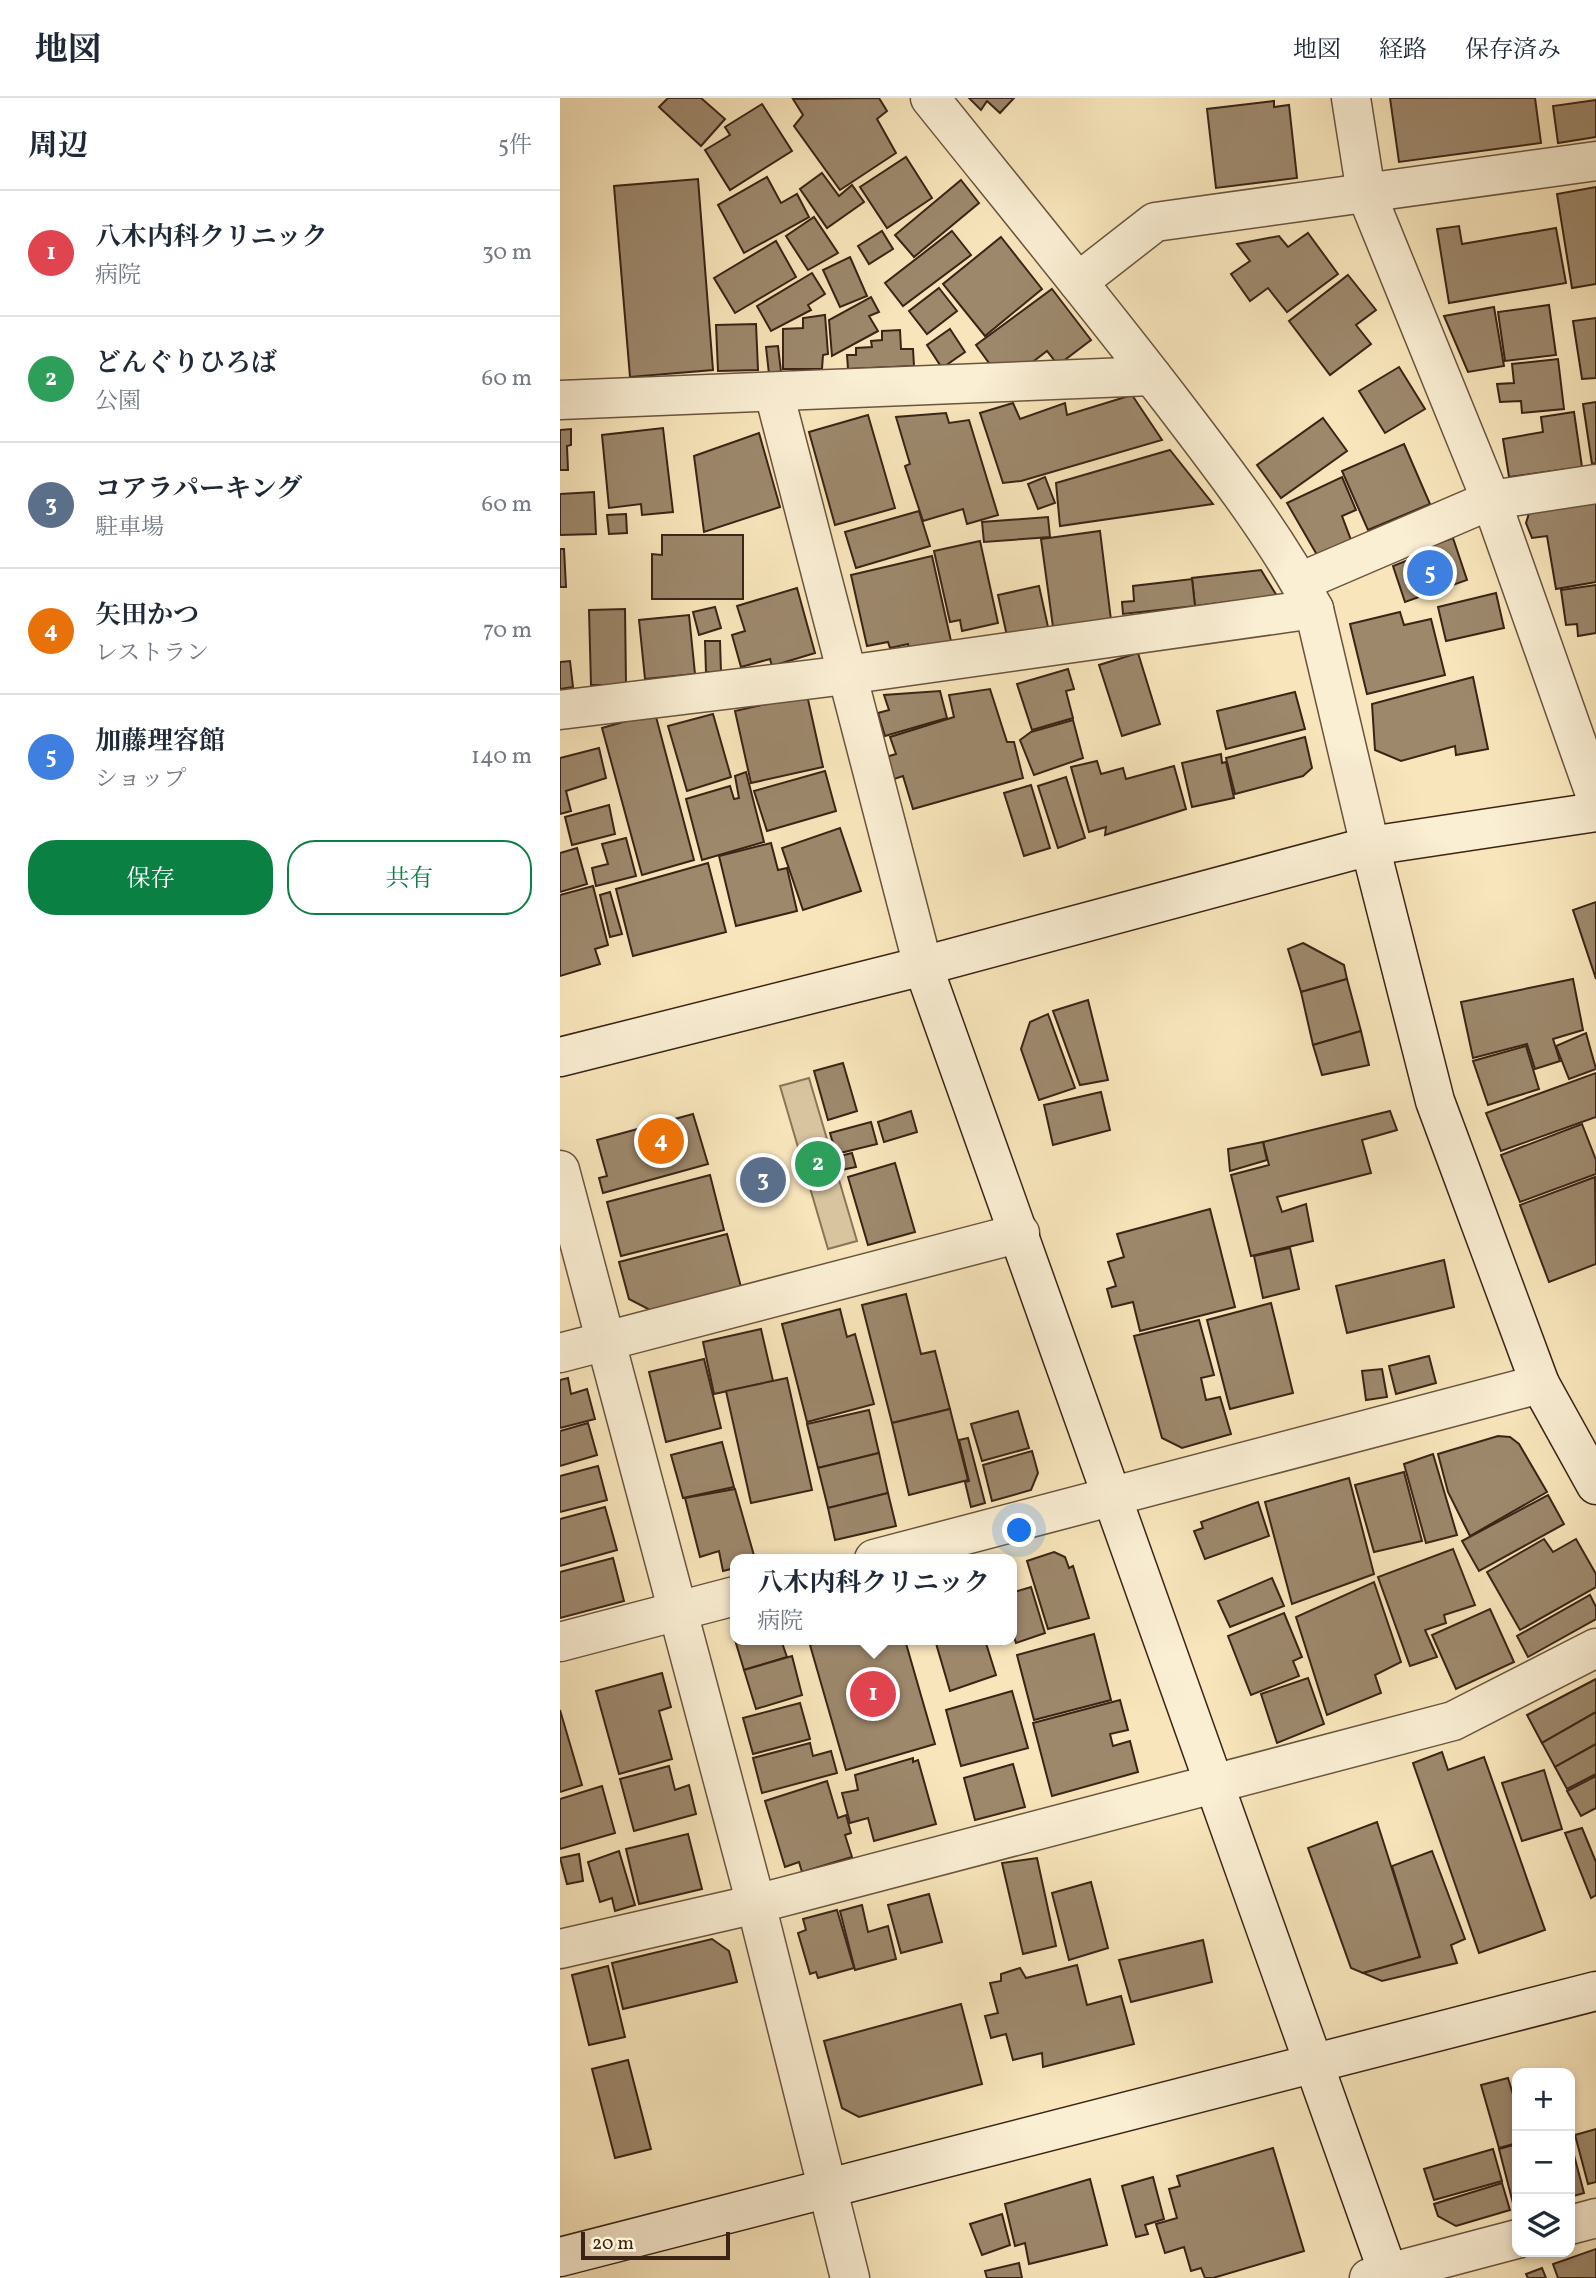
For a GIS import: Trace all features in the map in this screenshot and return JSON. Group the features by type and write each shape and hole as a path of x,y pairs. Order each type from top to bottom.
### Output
{"street":[{"path":"930,98 1152,376 1257,513 1307,596 1435,1101 1540,1384 1596,1485"},
{"path":"1352,98 1366,193 1491,500 1596,797"},
{"path":"1077,282 1155,222 1596,161"},
{"path":"560,400 1152,376"},
{"path":"774,393 923,966 1020,1233 1211,1783 1315,2061 1382,2276 1512,2240"},
{"path":"560,710 846,675 1307,596 1491,500 1596,484"},
{"path":"560,1057 923,966 1370,846 1596,813"},
{"path":"560,1170 756,1904 850,2278"},
{"path":"560,1353 1020,1233"},
{"path":"893,1554 1540,1384"},
{"path":"560,1642 730,1597"},
{"path":"560,1949 756,1904 1453,1721 1596,1648"},
{"path":"560,2257 1596,1991"},
{"path":"1575,2224 1596,2218"}],"shaded area":[{"path":"809,1078 857,1241 828,1249 780,1086"}],"building":[{"path":"668,98 701,98 725,119 701,146 659,107"},
{"path":"879,98 887,111 877,119 896,153 840,190 794,126 803,115 793,99"},
{"path":"969,98 1014,98 1000,113 987,101 981,110"},
{"path":"1390,98 1535,98 1541,143 1399,162"},
{"path":"1596,100 1596,137 1558,143 1553,106"},
{"path":"1274,101 1274,107 1289,105 1297,178 1216,188 1207,109"},
{"path":"762,104 792,151 730,190 705,150 730,135 725,127"},
{"path":"906,157 932,198 887,228 860,187"},
{"path":"822,173 839,196 852,185 864,202 827,228 800,189"},
{"path":"767,177 781,203 797,194 809,217 744,253 718,205"},
{"path":"698,179 713,370 630,377 614,186"},
{"path":"961,180 979,203 914,257 895,235"},
{"path":"1596,187 1596,284 1572,288 1557,194"},
{"path":"814,217 838,253 808,270 786,236"},
{"path":"1459,226 1462,244 1556,228 1566,283 1449,303 1437,229"},
{"path":"882,231 893,249 869,264 858,246"},
{"path":"952,231 971,255 903,306 885,283"},
{"path":"1308,233 1338,274 1287,312 1268,288 1250,301 1231,274 1250,261 1237,244 1279,236 1288,247"},
{"path":"1001,237 1042,289 985,336 943,284"},
{"path":"776,241 796,277 735,313 714,278"},
{"path":"850,257 867,296 840,307 823,270"},
{"path":"812,273 825,294 808,305 811,310 771,331 757,306"},
{"path":"1348,275 1376,310 1356,325 1371,344 1330,375 1289,321"},
{"path":"939,288 957,311 927,334 909,311"},
{"path":"1052,289 1091,340 1058,365 1047,351 1030,364 989,363 976,345"},
{"path":"871,297 879,312 869,316 878,331 832,356 829,320"},
{"path":"1549,305 1556,355 1505,361 1498,312"},
{"path":"1494,307 1504,366 1468,372 1444,316"},
{"path":"825,315 828,354 823,355 822,369 783,369 783,329 803,328 803,318"},
{"path":"1596,318 1596,378 1582,379 1573,321"},
{"path":"756,324 758,370 718,371 716,325"},
{"path":"950,329 965,352 942,368 927,345"},
{"path":"900,330 901,349 913,349 914,366 848,369 847,355 856,355 856,348 872,347 871,341 882,340 882,331"},
{"path":"778,346 781,372 769,374 766,347"},
{"path":"1558,359 1564,409 1522,413 1521,401 1500,402 1497,384 1514,383 1512,364"},
{"path":"1399,367 1425,409 1385,433 1359,391"},
{"path":"1132,395 1162,440 1021,481 1003,483 980,413 1013,403 1020,419 1065,403 1067,415"},
{"path":"1596,402 1596,463 1592,464 1583,404"},
{"path":"1574,412 1582,467 1509,477 1503,439 1543,432 1541,417"},
{"path":"946,413 949,423 969,420 998,515 967,524 963,509 923,521 905,466 910,464 896,417"},
{"path":"868,415 895,508 835,525 809,432"},
{"path":"1323,418 1347,451 1281,498 1257,465"},
{"path":"663,428 673,512 642,515 641,504 609,508 602,435"},
{"path":"571,429 571,445 567,446 568,470 560,470 560,430"},
{"path":"759,433 780,507 704,532 694,456"},
{"path":"1404,444 1430,504 1368,530 1342,471"},
{"path":"1170,450 1213,504 1060,526 1056,483"},
{"path":"1045,477 1055,503 1038,509 1028,484"},
{"path":"1342,477 1356,510 1342,516 1354,548 1320,560 1287,503"},
{"path":"594,492 596,534 560,535 560,494"},
{"path":"1596,501 1596,582 1556,589 1547,536 1532,538 1526,523 1530,510"},
{"path":"919,511 930,546 856,568 845,532"},
{"path":"626,514 627,533 609,534 607,515"},
{"path":"1048,517 1050,537 984,542 982,522"},
{"path":"1100,531 1111,620 1053,627 1041,539"},
{"path":"662,535 743,535 743,599 652,599 652,554 662,555"},
{"path":"1453,538 1467,580 1405,602 1393,566 1421,555 1419,550"},
{"path":"980,541 998,623 962,631 960,620 950,622 934,551"},
{"path":"560,549 564,549 566,587 560,587"},
{"path":"932,556 951,641 909,651 908,644 890,648 888,642 867,646 851,575"},
{"path":"1261,570 1277,596 1195,606 1192,578"},
{"path":"1192,579 1195,606 1123,614 1122,602 1134,601 1133,586"},
{"path":"1596,585 1596,633 1578,636 1577,624 1566,625 1561,590"},
{"path":"1039,586 1048,627 1007,636 998,595"},
{"path":"797,588 815,653 772,666 770,659 741,667 732,635 745,631 737,606"},
{"path":"1496,593 1504,628 1446,641 1438,607"},
{"path":"715,607 721,628 699,635 693,612"},
{"path":"625,609 626,685 591,685 589,610"},
{"path":"1400,612 1404,625 1431,619 1445,675 1367,694 1350,624"},
{"path":"689,615 695,674 645,679 639,620"},
{"path":"705,641 720,641 721,672 706,672"},
{"path":"1138,653 1160,724 1122,736 1099,665"},
{"path":"570,661 573,687 560,689 560,662"},
{"path":"1068,669 1074,689 1066,691 1073,718 1032,730 1017,684"},
{"path":"1473,677 1488,749 1456,755 1455,746 1401,761 1375,750 1372,704"},
{"path":"990,689 1007,742 1014,742 1023,778 913,809 903,776 894,779 886,757 896,754 890,737 954,717 949,695"},
{"path":"940,691 947,718 885,736 878,713 889,710 884,695"},
{"path":"1295,692 1305,729 1226,749 1217,711"},
{"path":"807,695 823,767 751,783 735,711"},
{"path":"655,713 694,860 642,875 602,728"},
{"path":"713,714 731,777 687,791 668,726"},
{"path":"1073,720 1083,758 1034,775 1020,740 1031,732"},
{"path":"1305,737 1312,768 1303,776 1235,794 1226,758"},
{"path":"599,748 606,778 566,791 571,811 560,814 560,758"},
{"path":"1221,754 1222,763 1226,762 1234,798 1192,807 1182,763"},
{"path":"1097,761 1101,774 1123,768 1126,779 1174,766 1186,809 1105,835 1106,827 1089,832 1071,767"},
{"path":"825,771 836,811 767,831 754,791"},
{"path":"746,772 764,842 702,860 686,799 730,786 734,799 739,798 735,776"},
{"path":"1066,777 1085,838 1058,848 1038,786"},
{"path":"1031,785 1050,848 1024,856 1004,793"},
{"path":"609,805 615,834 572,845 565,817"},
{"path":"840,828 861,891 803,910 782,848"},
{"path":"626,838 636,876 596,886 592,868 608,864 602,844"},
{"path":"771,843 778,870 787,868 797,911 736,926 719,856"},
{"path":"577,848 587,884 560,892 560,853"},
{"path":"708,863 726,932 633,956 616,889"},
{"path":"593,886 608,945 595,949 600,964 560,976 560,895"},
{"path":"610,892 622,934 610,937 600,895"},
{"path":"1596,902 1596,979 1573,910"},
{"path":"1303,943 1344,965 1347,979 1301,992 1288,949"},
{"path":"1347,979 1361,1031 1313,1045 1301,992"},
{"path":"1573,979 1583,1030 1553,1039 1560,1061 1535,1069 1527,1044 1473,1058 1461,1002"},
{"path":"1088,1000 1108,1080 1080,1085 1053,1011"},
{"path":"1048,1014 1075,1088 1039,1100 1021,1049 1030,1022"},
{"path":"1361,1031 1369,1065 1322,1075 1313,1045"},
{"path":"1586,1033 1596,1069 1569,1079 1556,1046"},
{"path":"1526,1046 1539,1089 1488,1105 1473,1061"},
{"path":"843,1063 857,1111 828,1120 814,1071"},
{"path":"1596,1073 1596,1117 1501,1151 1486,1113"},
{"path":"1101,1092 1110,1130 1053,1145 1044,1105"},
{"path":"911,1111 917,1132 884,1142 878,1122"},
{"path":"1390,1111 1397,1130 1362,1140 1371,1173 1277,1197 1282,1212 1306,1204 1313,1241 1251,1256 1231,1175 1269,1165 1263,1142"},
{"path":"693,1114 708,1164 603,1193 599,1178 607,1176 597,1140"},
{"path":"871,1122 877,1144 836,1154 830,1133"},
{"path":"1582,1124 1596,1160 1596,1174 1520,1202 1501,1155"},
{"path":"1263,1142 1267,1160 1230,1171 1228,1149"},
{"path":"852,1153 856,1167 841,1170 836,1157"},
{"path":"895,1163 915,1232 868,1245 848,1177"},
{"path":"710,1175 724,1230 621,1256 607,1202"},
{"path":"1595,1177 1596,1264 1549,1282 1520,1205"},
{"path":"1210,1209 1235,1307 1140,1331 1133,1302 1112,1307 1107,1289 1116,1286 1108,1262 1124,1257 1117,1234"},
{"path":"727,1234 741,1287 650,1310 629,1299 619,1262"},
{"path":"1290,1248 1299,1289 1263,1298 1254,1256"},
{"path":"1444,1260 1454,1307 1347,1333 1336,1286"},
{"path":"906,1294 921,1354 935,1351 950,1409 892,1423 862,1305"},
{"path":"1271,1303 1293,1393 1230,1409 1207,1320"},
{"path":"840,1309 847,1337 855,1334 874,1404 807,1422 782,1324"},
{"path":"1199,1320 1214,1375 1201,1378 1206,1400 1220,1397 1231,1434 1182,1448 1162,1438 1134,1336"},
{"path":"761,1329 773,1381 714,1394 703,1342"},
{"path":"1429,1356 1436,1383 1396,1394 1389,1366"},
{"path":"704,1359 721,1428 666,1442 649,1372"},
{"path":"1382,1369 1387,1397 1366,1400 1362,1371"},
{"path":"568,1378 571,1394 587,1389 595,1419 560,1428 560,1380"},
{"path":"787,1378 812,1490 751,1503 726,1391"},
{"path":"950,1409 968,1480 909,1495 892,1423"},
{"path":"869,1410 879,1453 818,1468 807,1424"},
{"path":"1018,1411 1029,1448 982,1461 971,1424"},
{"path":"588,1423 597,1455 560,1466 560,1431"},
{"path":"1498,1436 1510,1437 1519,1444 1547,1492 1470,1536 1448,1492 1438,1454"},
{"path":"968,1438 985,1503 971,1507 965,1482 969,1481 959,1440"},
{"path":"722,1442 734,1487 683,1498 671,1455"},
{"path":"1032,1451 1038,1473 1031,1490 992,1501 983,1465"},
{"path":"879,1453 888,1493 828,1508 818,1468"},
{"path":"1433,1454 1457,1535 1426,1543 1404,1464"},
{"path":"598,1466 607,1500 560,1512 560,1476"},
{"path":"1404,1472 1422,1541 1374,1552 1355,1485"},
{"path":"1349,1478 1374,1574 1292,1604 1265,1502"},
{"path":"735,1489 754,1554 730,1554 730,1569 723,1571 719,1551 700,1557 685,1498"},
{"path":"888,1493 896,1526 835,1540 828,1508"},
{"path":"1548,1495 1564,1524 1479,1571 1462,1541"},
{"path":"1258,1502 1269,1536 1205,1559 1194,1531 1203,1528 1201,1522"},
{"path":"605,1507 617,1550 560,1566 560,1519"},
{"path":"1544,1539 1553,1552 1576,1539 1596,1574 1596,1587 1520,1630 1487,1572"},
{"path":"1453,1549 1475,1605 1444,1615 1446,1623 1425,1630 1437,1657 1410,1666 1378,1577"},
{"path":"1054,1552 1065,1557 1069,1568 1073,1566 1089,1618 1048,1629 1027,1561"},
{"path":"613,1558 624,1601 560,1618 560,1572"},
{"path":"1272,1578 1284,1606 1230,1627 1218,1601"},
{"path":"1374,1582 1401,1662 1375,1675 1381,1693 1327,1715 1296,1617"},
{"path":"1031,1587 1045,1633 1017,1643 1017,1591"},
{"path":"1590,1595 1596,1607 1596,1619 1528,1657 1517,1636"},
{"path":"1490,1609 1514,1662 1456,1689 1432,1635"},
{"path":"1284,1613 1302,1657 1293,1661 1299,1676 1251,1695 1228,1636"},
{"path":"1094,1634 1111,1700 1034,1720 1017,1655"},
{"path":"736,1645 783,1645 787,1657 744,1670"},
{"path":"810,1645 906,1645 935,1744 846,1770"},
{"path":"936,1645 987,1645 996,1675 950,1691"},
{"path":"792,1656 802,1695 756,1709 744,1670"},
{"path":"662,1673 671,1707 659,1711 672,1759 619,1774 596,1691"},
{"path":"1308,1678 1324,1724 1277,1743 1261,1694"},
{"path":"1596,1679 1596,1712 1542,1743 1527,1715"},
{"path":"1012,1691 1028,1748 961,1766 946,1710"},
{"path":"1120,1700 1128,1730 1110,1734 1113,1746 1130,1741 1138,1772 1052,1796 1033,1723"},
{"path":"800,1703 810,1739 753,1754 743,1718"},
{"path":"560,1710 582,1785 560,1792"},
{"path":"1596,1712 1596,1744 1555,1767 1542,1743"},
{"path":"810,1743 813,1756 831,1751 837,1773 762,1793 753,1758"},
{"path":"1596,1744 1596,1774 1567,1789 1555,1767"},
{"path":"1442,1752 1448,1770 1484,1757 1545,1930 1479,1953 1413,1763"},
{"path":"913,1758 913,1762 918,1760 936,1824 874,1841 868,1818 850,1823 842,1793 858,1790 855,1775"},
{"path":"1013,1764 1025,1807 975,1820 964,1778"},
{"path":"669,1766 675,1790 689,1785 696,1814 634,1831 620,1779"},
{"path":"1544,1770 1562,1829 1522,1841 1502,1783"},
{"path":"1596,1776 1596,1808 1581,1816 1567,1791"},
{"path":"827,1781 838,1818 846,1815 851,1833 845,1835 852,1857 802,1872 799,1862 785,1867 765,1801"},
{"path":"602,1786 615,1833 560,1849 560,1799"},
{"path":"1377,1822 1420,1957 1363,1973 1351,1968 1308,1848"},
{"path":"1582,1828 1596,1862 1596,1895 1591,1898 1565,1833"},
{"path":"688,1834 702,1889 639,1904 626,1849"},
{"path":"619,1851 635,1905 615,1911 612,1898 600,1902 588,1862"},
{"path":"1432,1851 1465,1939 1451,1945 1457,1963 1382,1981 1363,1973 1420,1957 1392,1866"},
{"path":"579,1854 583,1881 567,1884 560,1858"},
{"path":"1037,1858 1056,1946 1023,1954 1002,1863"},
{"path":"1091,1882 1108,1948 1069,1960 1052,1893"},
{"path":"929,1894 942,1942 901,1953 888,1905"},
{"path":"862,1905 868,1932 888,1926 896,1959 855,1970 840,1911"},
{"path":"837,1910 854,1968 818,1978 816,1972 810,1974 798,1933 806,1930 803,1919"},
{"path":"712,1939 729,1951 737,1982 623,2009 612,1963"},
{"path":"1203,1940 1212,1982 1131,2002 1119,1960"},
{"path":"1077,1965 1087,2005 1121,1996 1134,2044 1043,2067 1042,2053 1013,2060 1006,2034 991,2038 985,2016 998,2013 990,1983 1001,1981 1001,1974 1020,1968 1026,1978"},
{"path":"608,1966 625,2037 589,2045 572,1975"},
{"path":"961,2004 982,2084 859,2117 842,2108 824,2041"},
{"path":"628,2060 651,2149 615,2158 592,2069"},
{"path":"1508,2078 1512,2091 1512,2144 1499,2148 1481,2085"},
{"path":"1596,2129 1596,2182 1588,2184 1575,2135"},
{"path":"1512,2145 1512,2199 1499,2149"},
{"path":"1273,2148 1304,2251 1213,2278 1205,2278 1201,2268 1191,2271 1184,2247 1165,2253 1156,2224 1177,2218 1169,2189 1180,2186 1177,2176"},
{"path":"1493,2149 1502,2181 1434,2200 1424,2169"},
{"path":"1575,2159 1584,2193 1575,2196"},
{"path":"1153,2177 1164,2219 1145,2225 1148,2234 1136,2237 1122,2186"},
{"path":"1090,2179 1107,2245 1029,2264 1025,2243 1015,2246 1005,2204"},
{"path":"1502,2183 1510,2210 1456,2226 1438,2216 1434,2204"},
{"path":"1002,2214 1010,2245 982,2255 970,2224"},
{"path":"1596,2249 1596,2278 1558,2278 1553,2264"},
{"path":"1019,2263 1022,2278 987,2278 985,2271"},
{"path":"1542,2268 1546,2278 1528,2278 1526,2274"}],"place":[{"name":"加藤理容館","path":"1430,573"},
{"name":"矢田かつ","path":"661,1141"},
{"name":"どんぐりひろば","path":"818,1164"},
{"name":"コアラパーキング","path":"763,1180"},
{"name":"八木内科クリニック","path":"873,1694"}]}
